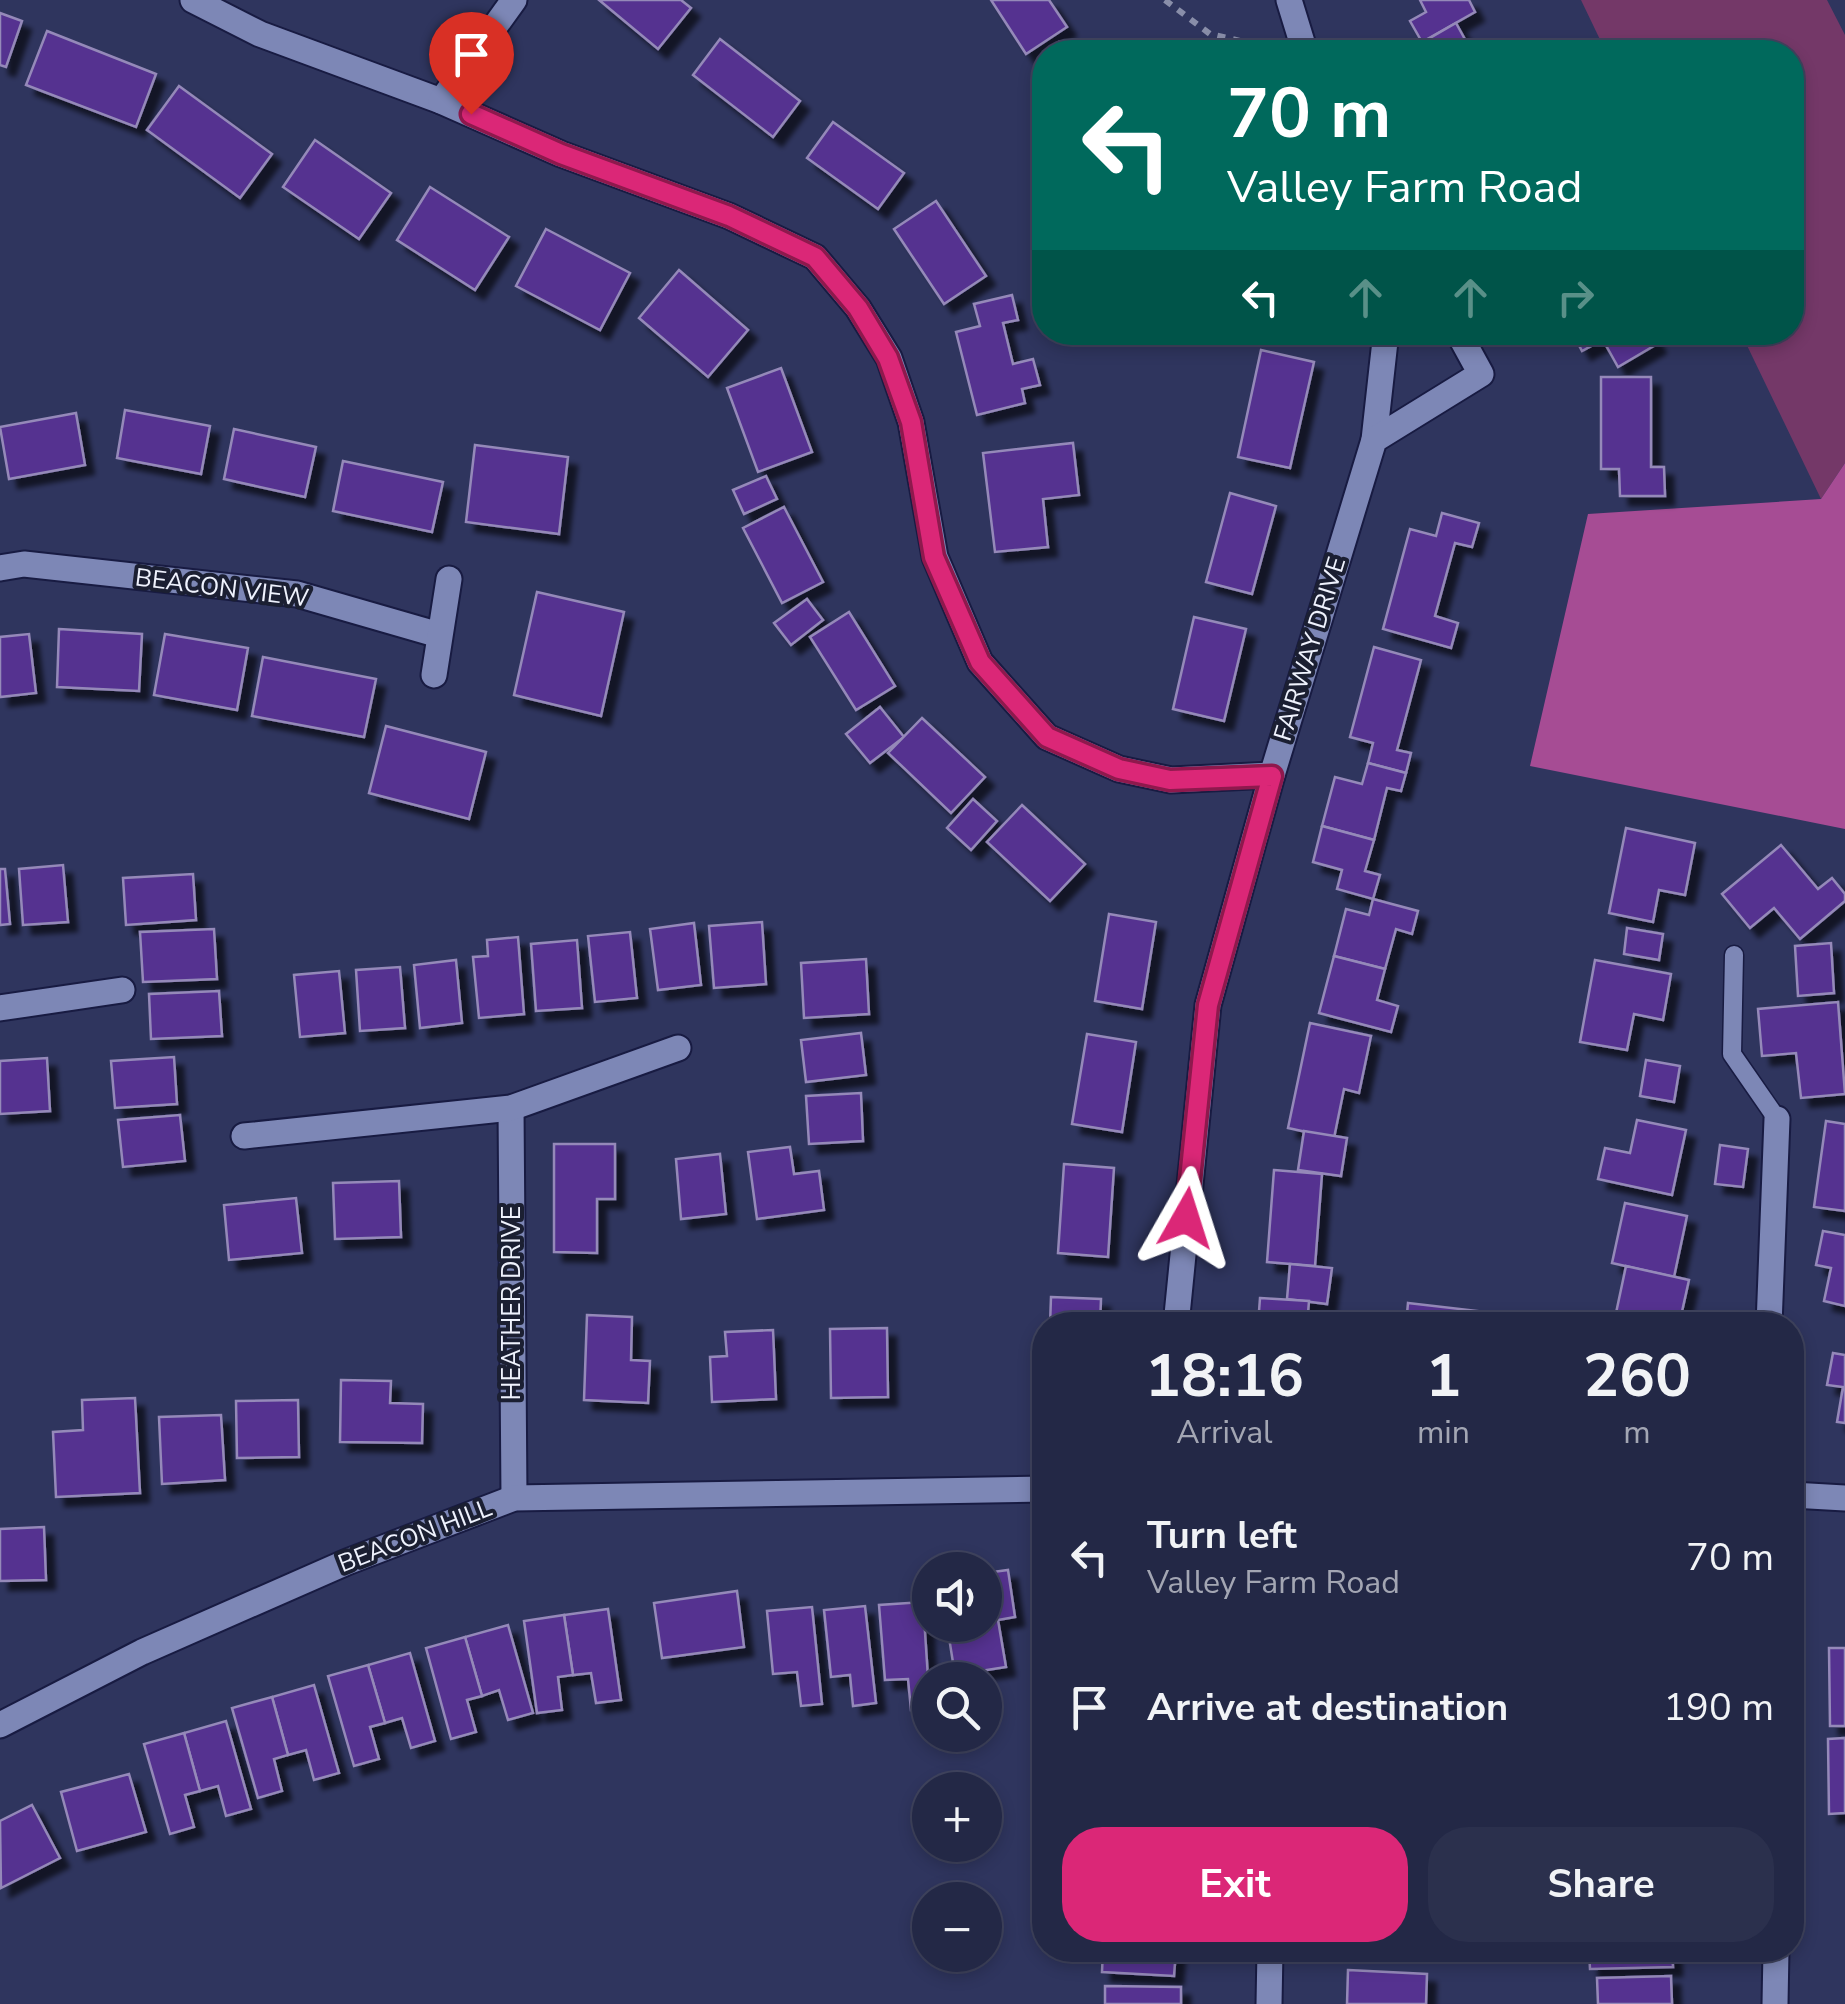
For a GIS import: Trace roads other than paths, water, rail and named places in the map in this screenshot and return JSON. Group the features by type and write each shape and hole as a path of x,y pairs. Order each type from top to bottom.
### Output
{"street":[{"path":"193,0 260,34 441,101 561,154 729,216 815,257 858,308 888,358 911,422 934,557 980,662 1047,737 1119,769 1170,780 1272,776"},
{"path":"441,101 514,0"},
{"path":"1289,0 1301,40"},
{"name":"FAIRWAY DRIVE","path":"1177,1312 1208,1005 1272,776 1374,440 1385,345"},
{"path":"1374,440 1481,374 1465,345"},
{"name":"BEACON VIEW","path":"0,568 24,564 298,594 440,635"},
{"path":"434,675 450,579"},
{"path":"0,1008 122,990"},
{"path":"244,1136 511,1108 678,1048"},
{"name":"HEATHER DRIVE","path":"511,1108 514,1498"},
{"path":"1769,1312 1777,1119"},
{"name":"BEACON HILL","path":"0,1725 142,1652 347,1562 514,1498 1032,1489"},
{"path":"1804,1496 1845,1498"},
{"path":"1268,2004 1270,1962"},
{"path":"1776,1962 1776,2004"}],"lane":[{"path":"1734,956 1732,1054 1777,1119"}]}
